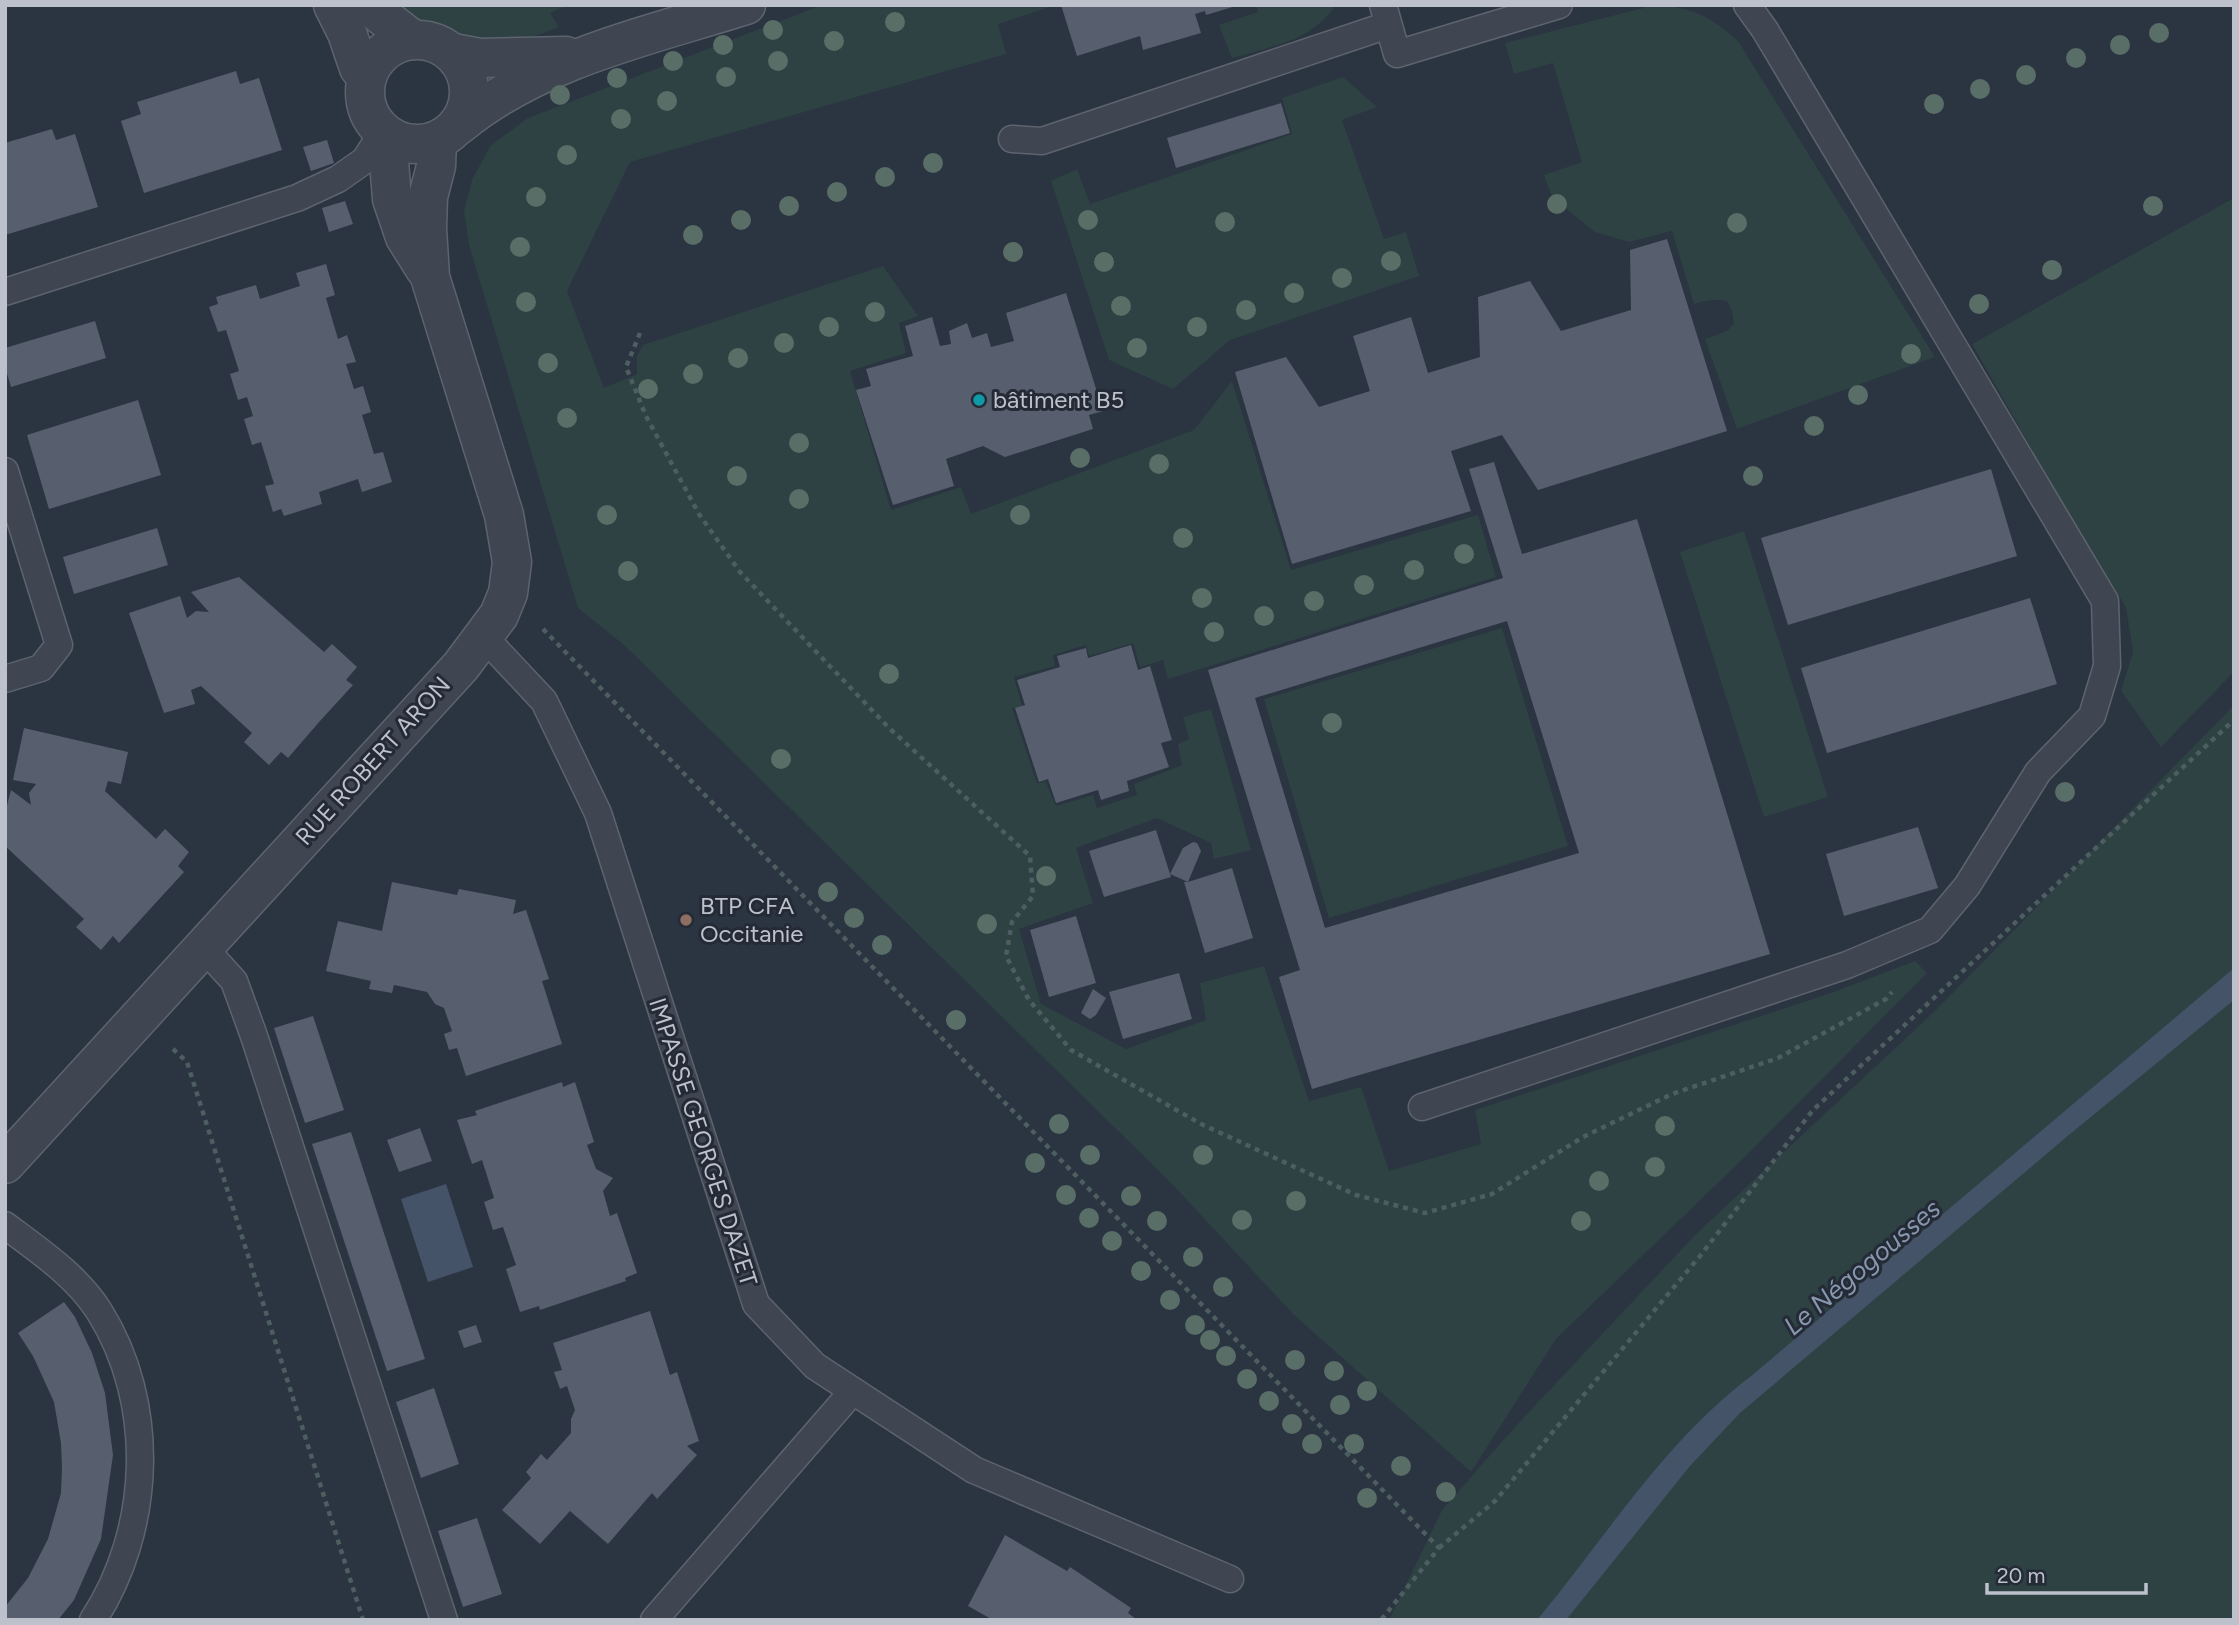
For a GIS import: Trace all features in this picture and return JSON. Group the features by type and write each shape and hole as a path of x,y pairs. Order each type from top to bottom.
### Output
{"street":[{"path":"334,5 359,68 366,76"},
{"path":"368,5 413,40"},
{"path":"585,55 480,58 453,53 428,40 413,40 393,45 376,57 366,76 363,96 369,117 384,135 412,146 448,133 484,104 585,55 746,5"},
{"path":"448,133 470,101 467,75 453,53"},
{"name":"RUE ROBERT ARON","path":"5,1164 452,676 499,615 508,593 512,562 504,514 430,277 426,228 428,197 448,133"},
{"name":"RUE ROBERT ARON","path":"384,135 392,199 405,237 430,277"}],"lane":[{"path":"1012,139 1042,141 1386,15 1397,54 1559,5"},
{"path":"1422,1107 1847,965 1930,930 1967,886 2038,772 2092,716 2107,666 2105,601 1765,30 1747,5"},
{"path":"5,292 297,198 338,179 365,160 384,135"},
{"path":"5,471 59,645 41,667 5,679"},
{"name":"IMPASSE GEORGES DAZET","path":"484,636 544,701 598,813 756,1304 815,1366 974,1471 1230,1579"},
{"path":"203,947 234,981 238,992 444,1620"},
{"path":"5,1225 63,1270 99,1310 122,1359 135,1400 140,1453 129,1543 108,1597 93,1620"},
{"path":"654,1620 853,1391"}],"path":[{"path":"640,333 626,367 641,404 699,514 740,572 889,728 1030,856 1033,896 1012,922 1006,956 1029,1000 1071,1050 1201,1124 1356,1195 1425,1213 1492,1194 1583,1137 1672,1094 1778,1058 1886,999 1903,979 1913,937"},
{"path":"508,593 1439,1548"},
{"path":"1381,1620 1439,1548 1495,1501 1700,1256 1813,1110 2234,720"},
{"path":"137,1020 187,1062 363,1620"}],"shaded area":[{"path":"387,5 568,5 550,13 559,27 522,41 468,40 437,24 408,22"},
{"path":"822,5 1050,7 998,24 1006,54 630,162 567,291 604,388 637,374 637,356 643,345 883,266 918,316 899,323 906,353 850,371 891,510 961,487 971,514 1194,430 1232,381 1291,570 1478,515 1496,577 1168,679 1163,660 1140,667 1133,643 1089,656 1086,645 1053,655 1055,666 1014,677 1022,706 1012,708 1037,783 1046,782 1056,806 1093,795 1097,808 1137,795 1134,784 1182,765 1178,744 1189,739 1183,717 1211,709 1251,850 1214,859 1211,843 1157,818 1076,848 1093,903 1019,929 1041,1004 1126,1049 1206,1020 1200,983 1264,966 1309,1101 1361,1087 1389,1171 1481,1144 1475,1110 1828,994 1915,961 1927,973 1746,1156 1556,1339 1471,1472 1293,1314 1172,1184 624,645 578,608 469,245 464,211 472,180 490,146 528,118"},
{"path":"1256,5 1336,5 1315,27 1302,35 1276,46 1232,58 1219,25 1258,12"},
{"path":"1655,5 1700,14 1738,41 1935,357 1737,429 1705,339 1727,331 1734,323 1732,311 1727,301 1710,300 1694,304 1672,231 1629,242 1595,232 1552,197 1544,175 1582,162 1553,63 1514,74 1505,43"},
{"path":"1343,77 1377,107 1342,120 1384,239 1406,232 1419,276 1230,340 1173,389 1109,360 1051,181 1077,169 1090,204 1292,134 1282,98"},
{"path":"2234,198 2234,672 2161,747 2121,691 2133,652 2126,607 2084,541 1972,344"},
{"path":"1744,531 1828,797 1764,817 1680,552"},
{"path":"1502,628 1568,846 1329,918 1264,699"},
{"path":"2234,705 2234,1620 1389,1620 1442,1510 1514,1428 1696,1234 1935,1011"}],"water":[{"path":"2234,968 2234,1000 2070,1134 1740,1413 1690,1466 1566,1620 1537,1620 1663,1461 1719,1403"},
{"path":"446,1184 473,1267 428,1282 401,1199"}],"building":[{"path":"1061,5 1236,6 1206,15 1205,11 1195,14 1201,33 1143,50 1140,36 1077,56"},
{"path":"236,71 240,84 259,78 282,150 144,193 121,121 141,114 137,102"},
{"path":"1281,103 1290,133 1176,168 1167,138"},
{"path":"52,129 56,140 75,134 98,207 5,235 5,143"},
{"path":"327,140 334,163 311,171 303,147"},
{"path":"345,201 353,224 329,232 322,208"},
{"path":"1667,239 1727,431 1538,490 1502,435 1451,451 1471,511 1292,564 1235,372 1286,357 1319,407 1370,391 1353,336 1411,317 1428,373 1480,357 1478,297 1530,281 1561,331 1631,310 1630,250"},
{"path":"326,264 335,295 326,298 338,339 347,335 356,362 346,364 354,389 363,386 371,412 362,415 374,454 383,452 392,482 362,492 358,479 319,492 322,504 284,516 281,509 273,512 265,486 274,484 261,442 252,445 244,419 253,416 247,397 238,400 230,374 239,371 226,330 218,332 209,307 218,304 216,297 256,285 260,299 300,286 296,273"},
{"name":"bâtiment B5","path":"1066,293 1103,411 1089,415 1093,429 1005,457 983,446 946,459 954,486 893,505 856,390 871,386 866,369 913,356 905,326 932,317 940,346 951,344 949,331 967,323 972,338 987,333 991,347 1014,341 1006,313"},
{"path":"95,321 106,358 11,387 5,367 5,348"},
{"path":"138,400 161,475 49,509 27,435"},
{"path":"1494,462 1522,554 1637,519 1770,954 1312,1089 1279,977 1300,970 1208,670 1503,578 1469,469","holes":["1507,621 1579,853 1325,928 1255,698"]},
{"path":"1991,469 2017,556 1788,625 1761,538"},
{"path":"157,528 168,565 74,594 63,557"},
{"path":"239,577 324,652 332,644 357,667 346,680 353,685 288,758 281,752 269,765 244,742 252,733 201,686 191,690 195,704 164,713 129,613 180,596 187,618 196,611 209,612 191,592"},
{"path":"2030,598 2057,684 1827,753 1801,668"},
{"path":"1131,645 1138,670 1150,666 1172,740 1161,743 1169,767 1127,781 1129,791 1101,800 1098,790 1056,803 1048,779 1039,782 1015,708 1025,705 1017,680 1060,667 1057,656 1086,648 1088,658"},
{"path":"24,728 128,752 121,784 108,781 105,791 156,839 165,829 189,852 178,866 184,872 119,943 113,936 101,950 76,927 84,919 5,846 5,813 11,790 31,805 29,793 36,784 13,780"},
{"path":"1918,827 1938,888 1844,916 1826,854"},
{"path":"1156,830 1171,877 1104,897 1089,851"},
{"path":"1193,842 1197,843 1201,851 1188,882 1170,874 1183,848"},
{"path":"1232,868 1253,938 1205,953 1184,882"},
{"path":"392,882 457,895 459,889 516,900 513,914 526,910 549,979 542,981 562,1044 466,1076 457,1048 449,1050 444,1034 452,1031 444,1008 435,1004 427,992 394,985 392,993 369,989 371,981 326,971 338,921 382,931"},
{"path":"1076,916 1096,983 1049,997 1030,930"},
{"path":"1179,973 1192,1019 1123,1039 1109,992"},
{"path":"1093,989 1106,998 1096,1015 1090,1019 1081,1013"},
{"path":"313,1016 344,1110 305,1123 274,1028"},
{"path":"562,1082 563,1087 575,1082 594,1142 587,1145 596,1169 613,1178 603,1191 610,1216 617,1213 637,1273 625,1278 626,1281 540,1310 539,1306 520,1312 506,1269 516,1265 503,1227 493,1230 484,1202 494,1198 482,1160 472,1164 457,1120 477,1115 475,1111"},
{"path":"420,1128 432,1161 399,1172 387,1140"},
{"path":"351,1132 425,1359 387,1371 312,1144"},
{"path":"64,1302 75,1317 92,1353 105,1393 113,1455 101,1539 74,1600 58,1620 5,1620 5,1607 28,1578 48,1539 61,1493 61,1443 54,1402 33,1356 18,1333"},
{"path":"650,1311 670,1375 677,1372 699,1441 687,1446 697,1455 657,1499 652,1493 608,1544 570,1511 540,1544 502,1510 531,1478 526,1472 541,1454 547,1460 571,1433 571,1419 575,1410 567,1386 560,1389 554,1372 562,1370 553,1343"},
{"path":"476,1325 482,1342 464,1348 458,1331"},
{"path":"434,1388 459,1464 421,1478 396,1402"},
{"path":"477,1518 502,1594 463,1607 438,1531"},
{"path":"1005,1535 1067,1571 1070,1567 1131,1608 1128,1613 1137,1620 993,1620 968,1606"}],"place":[{"name":"bâtiment B5","path":"979,400"},
{"name":"BTP CFA Occitanie","path":"686,920"}],"water label":[{"name":"Le Négogousses","path":"1862,1267"}]}
